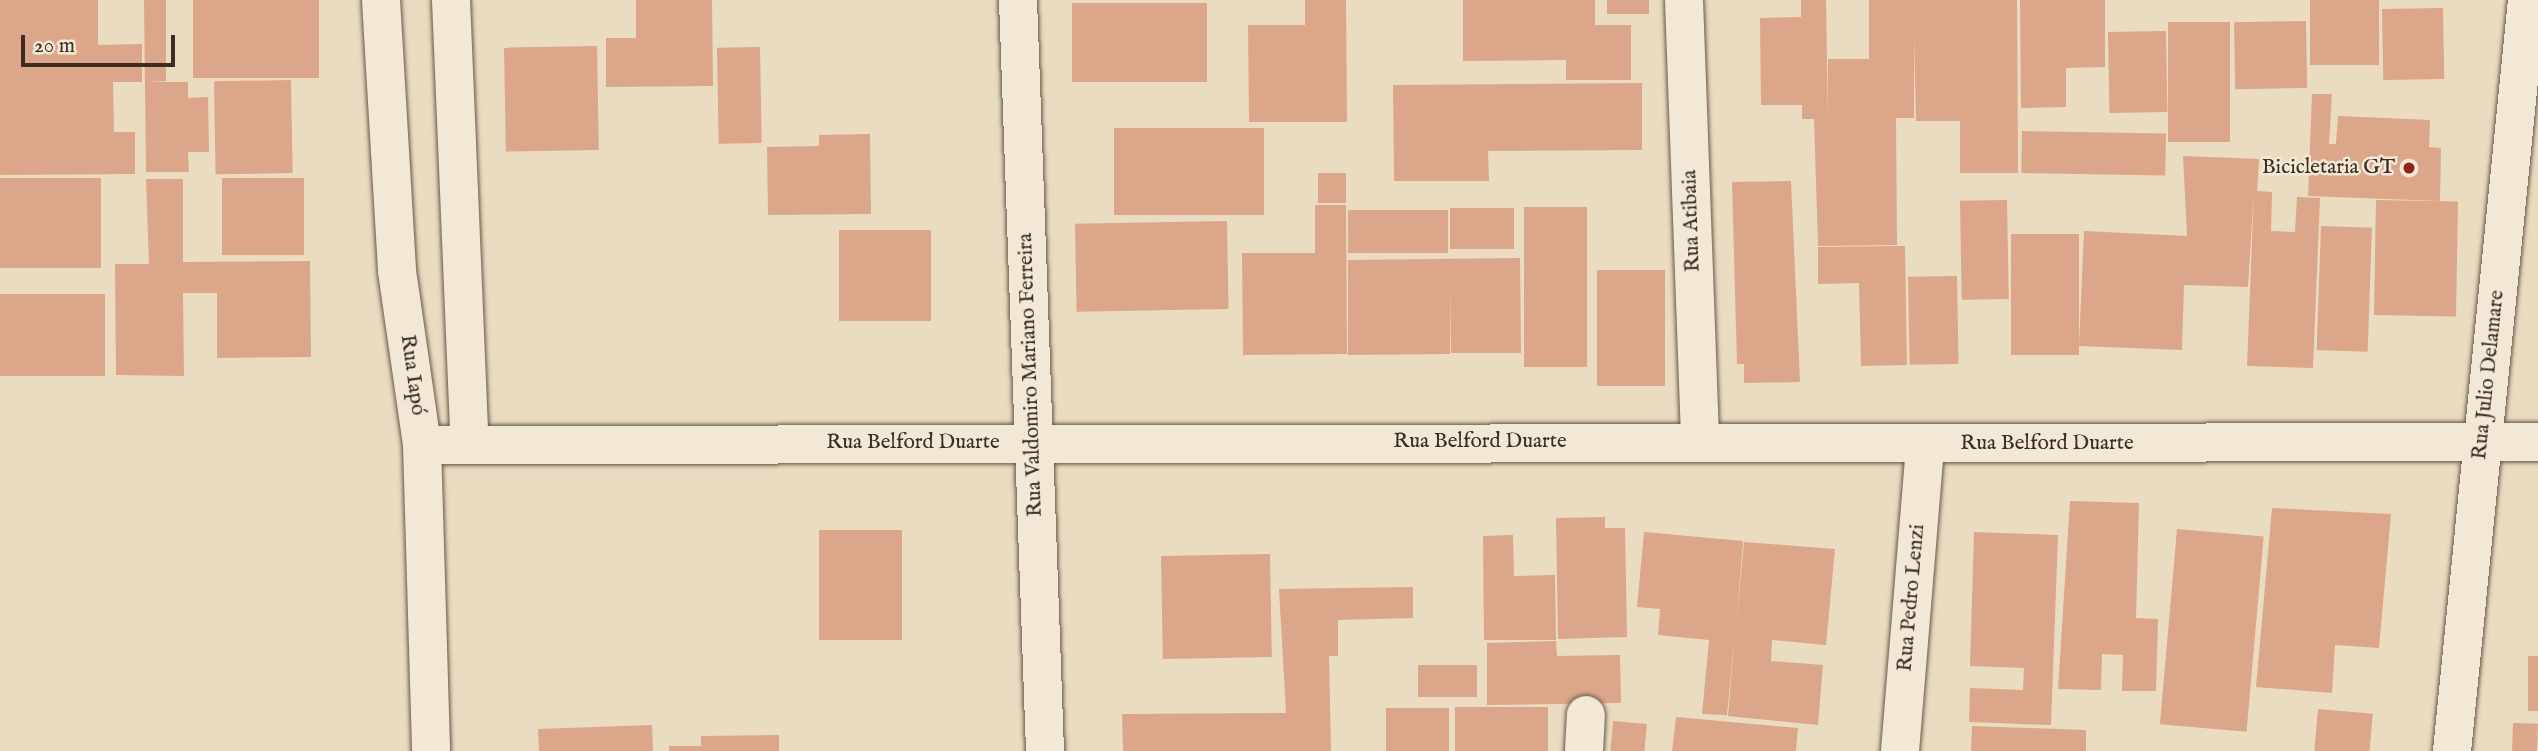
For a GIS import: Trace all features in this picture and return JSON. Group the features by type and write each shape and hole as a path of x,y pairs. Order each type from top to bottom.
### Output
{"street":[{"name":"Rua Iapó","path":"381,0 397,271 422,445 430,751"},
{"path":"451,0 470,445"},
{"name":"Rua Valdomiro Mariano Ferreira","path":"1018,0 1045,751"},
{"name":"Rua Atibaia","path":"1684,0 1700,442"},
{"name":"Rua Julio Delamare","path":"2452,751 2526,0"},
{"name":"Rua Belford Duarte","path":"422,445 1034,442 1700,442 1925,445 2538,442"},
{"name":"Rua Pedro Lenzi","path":"1900,751 1925,445"}],"building":[{"path":"0,0 98,0 98,45 142,44 142,82 113,82 114,132 135,132 135,174 0,175"},
{"path":"144,0 166,0 166,81 147,82 188,82 188,98 208,97 209,152 188,152 189,172 146,172"},
{"path":"193,0 319,0 319,78 193,78"},
{"path":"636,0 712,0 713,86 606,87 606,38 636,38"},
{"path":"1305,0 1346,0 1347,122 1249,122 1248,25 1305,25"},
{"path":"1463,0 1595,0 1595,25 1631,25 1631,80 1566,80 1566,60 1463,61"},
{"path":"1607,0 1649,0 1649,14 1607,14"},
{"path":"1801,0 1826,0 1828,119 1828,59 1869,59 1869,0 2017,0 2018,173 1960,173 1960,121 1916,121 1914,37 1914,118 1896,118 1897,245 1818,246 1814,119 1802,119 1802,105 1761,105 1760,18 1801,17"},
{"path":"2020,0 2105,0 2105,67 2066,68 2066,107 2021,108"},
{"path":"2310,0 2379,0 2379,65 2310,65"},
{"path":"1072,3 1207,3 1207,82 1072,82"},
{"path":"2443,8 2444,79 2383,80 2382,9"},
{"path":"2306,21 2307,88 2235,89 2234,22"},
{"path":"2168,22 2230,22 2230,142 2168,142"},
{"path":"2166,31 2167,112 2109,113 2108,32"},
{"path":"597,46 599,150 506,152 504,48"},
{"path":"760,47 762,143 719,144 717,48"},
{"path":"291,80 293,173 216,174 214,81"},
{"path":"1642,83 1642,150 1488,151 1489,181 1394,181 1393,85"},
{"path":"2312,94 2332,94 2329,144 2336,144 2338,116 2430,120 2429,147 2441,148 2440,201 2308,196"},
{"path":"1114,128 1264,128 1264,215 1114,215"},
{"path":"2022,131 2166,134 2165,176 2021,173"},
{"path":"870,134 871,214 768,215 767,147 819,146 819,135"},
{"path":"2183,156 2259,159 2257,191 2272,192 2271,231 2295,232 2297,197 2320,198 2313,368 2247,366 2254,191 2248,287 2184,285 2182,350 2079,346 2084,231 2187,236"},
{"path":"1318,173 1346,173 1346,203 1318,203"},
{"path":"0,178 101,178 101,268 0,268"},
{"path":"222,178 304,178 304,255 222,255"},
{"path":"146,179 183,179 183,262 310,261 311,357 217,358 217,293 183,293 184,376 116,375 115,264 149,264"},
{"path":"1791,181 1800,382 1744,383 1744,364 1737,364 1732,182"},
{"path":"2007,200 2009,299 1962,300 1960,201"},
{"path":"2376,200 2458,201 2456,316 2374,315"},
{"path":"1315,205 1346,205 1347,354 1243,355 1242,253 1315,253"},
{"path":"1524,207 1587,207 1587,367 1524,367"},
{"path":"1450,208 1514,208 1514,249 1450,249"},
{"path":"1348,210 1448,210 1448,253 1348,253"},
{"path":"1227,221 1229,309 1077,312 1075,224"},
{"path":"2321,226 2372,228 2368,352 2317,350"},
{"path":"839,230 931,230 931,321 839,321"},
{"path":"2011,234 2079,234 2079,355 2011,355"},
{"path":"1905,246 1907,365 1861,366 1859,283 1818,284 1818,247"},
{"path":"1520,258 1521,353 1451,353 1450,285 1450,354 1348,355 1348,260"},
{"path":"1597,270 1665,270 1665,386 1597,386"},
{"path":"1957,276 1959,364 1910,365 1908,277"},
{"path":"0,294 105,294 105,376 0,376"},
{"path":"2070,501 2139,503 2136,618 2158,619 2156,691 2122,691 2123,655 2102,654 2101,690 2058,689"},
{"path":"2272,508 2391,514 2379,648 2335,645 2332,693 2256,687"},
{"path":"1605,517 1605,528 1625,528 1627,637 1558,639 1556,518"},
{"path":"2177,529 2264,537 2247,732 2160,724"},
{"path":"819,530 902,530 902,640 819,640"},
{"path":"1644,532 1743,541 1736,627 1744,542 1835,549 1826,645 1772,640 1771,661 1823,665 1818,725 1728,716 1735,632 1727,715 1702,714 1709,640 1658,635 1660,609 1637,607"},
{"path":"1974,532 2058,535 2051,725 1969,722 1970,688 2023,690 2024,668 1970,666"},
{"path":"1513,535 1514,576 1555,575 1556,640 1484,640 1483,536"},
{"path":"1270,554 1272,657 1163,659 1161,556"},
{"path":"1413,587 1413,618 1338,620 1338,656 1329,656 1331,751 1123,751 1122,714 1286,713 1279,589"},
{"path":"1556,641 1557,656 1620,655 1621,703 1487,705 1487,643"},
{"path":"2528,656 2538,656 2538,711 2528,711"},
{"path":"1418,665 1477,665 1477,697 1418,697"},
{"path":"1455,707 1548,707 1548,751 1455,751"},
{"path":"1386,708 1449,708 1449,751 1386,751"},
{"path":"2318,709 2373,714 2370,751 2314,751"},
{"path":"1676,717 1798,728 1796,751 1672,751"},
{"path":"1613,721 1647,724 1645,751 1610,751"},
{"path":"2513,723 2538,724 2537,751 2512,751"},
{"path":"652,725 653,751 539,751 538,729"},
{"path":"1972,726 2086,730 2086,751 1971,751"},
{"path":"779,735 779,751 669,751 669,746 701,746 701,736"}],"place":[{"name":"Bicicletaria GT","path":"2409,168"}]}
